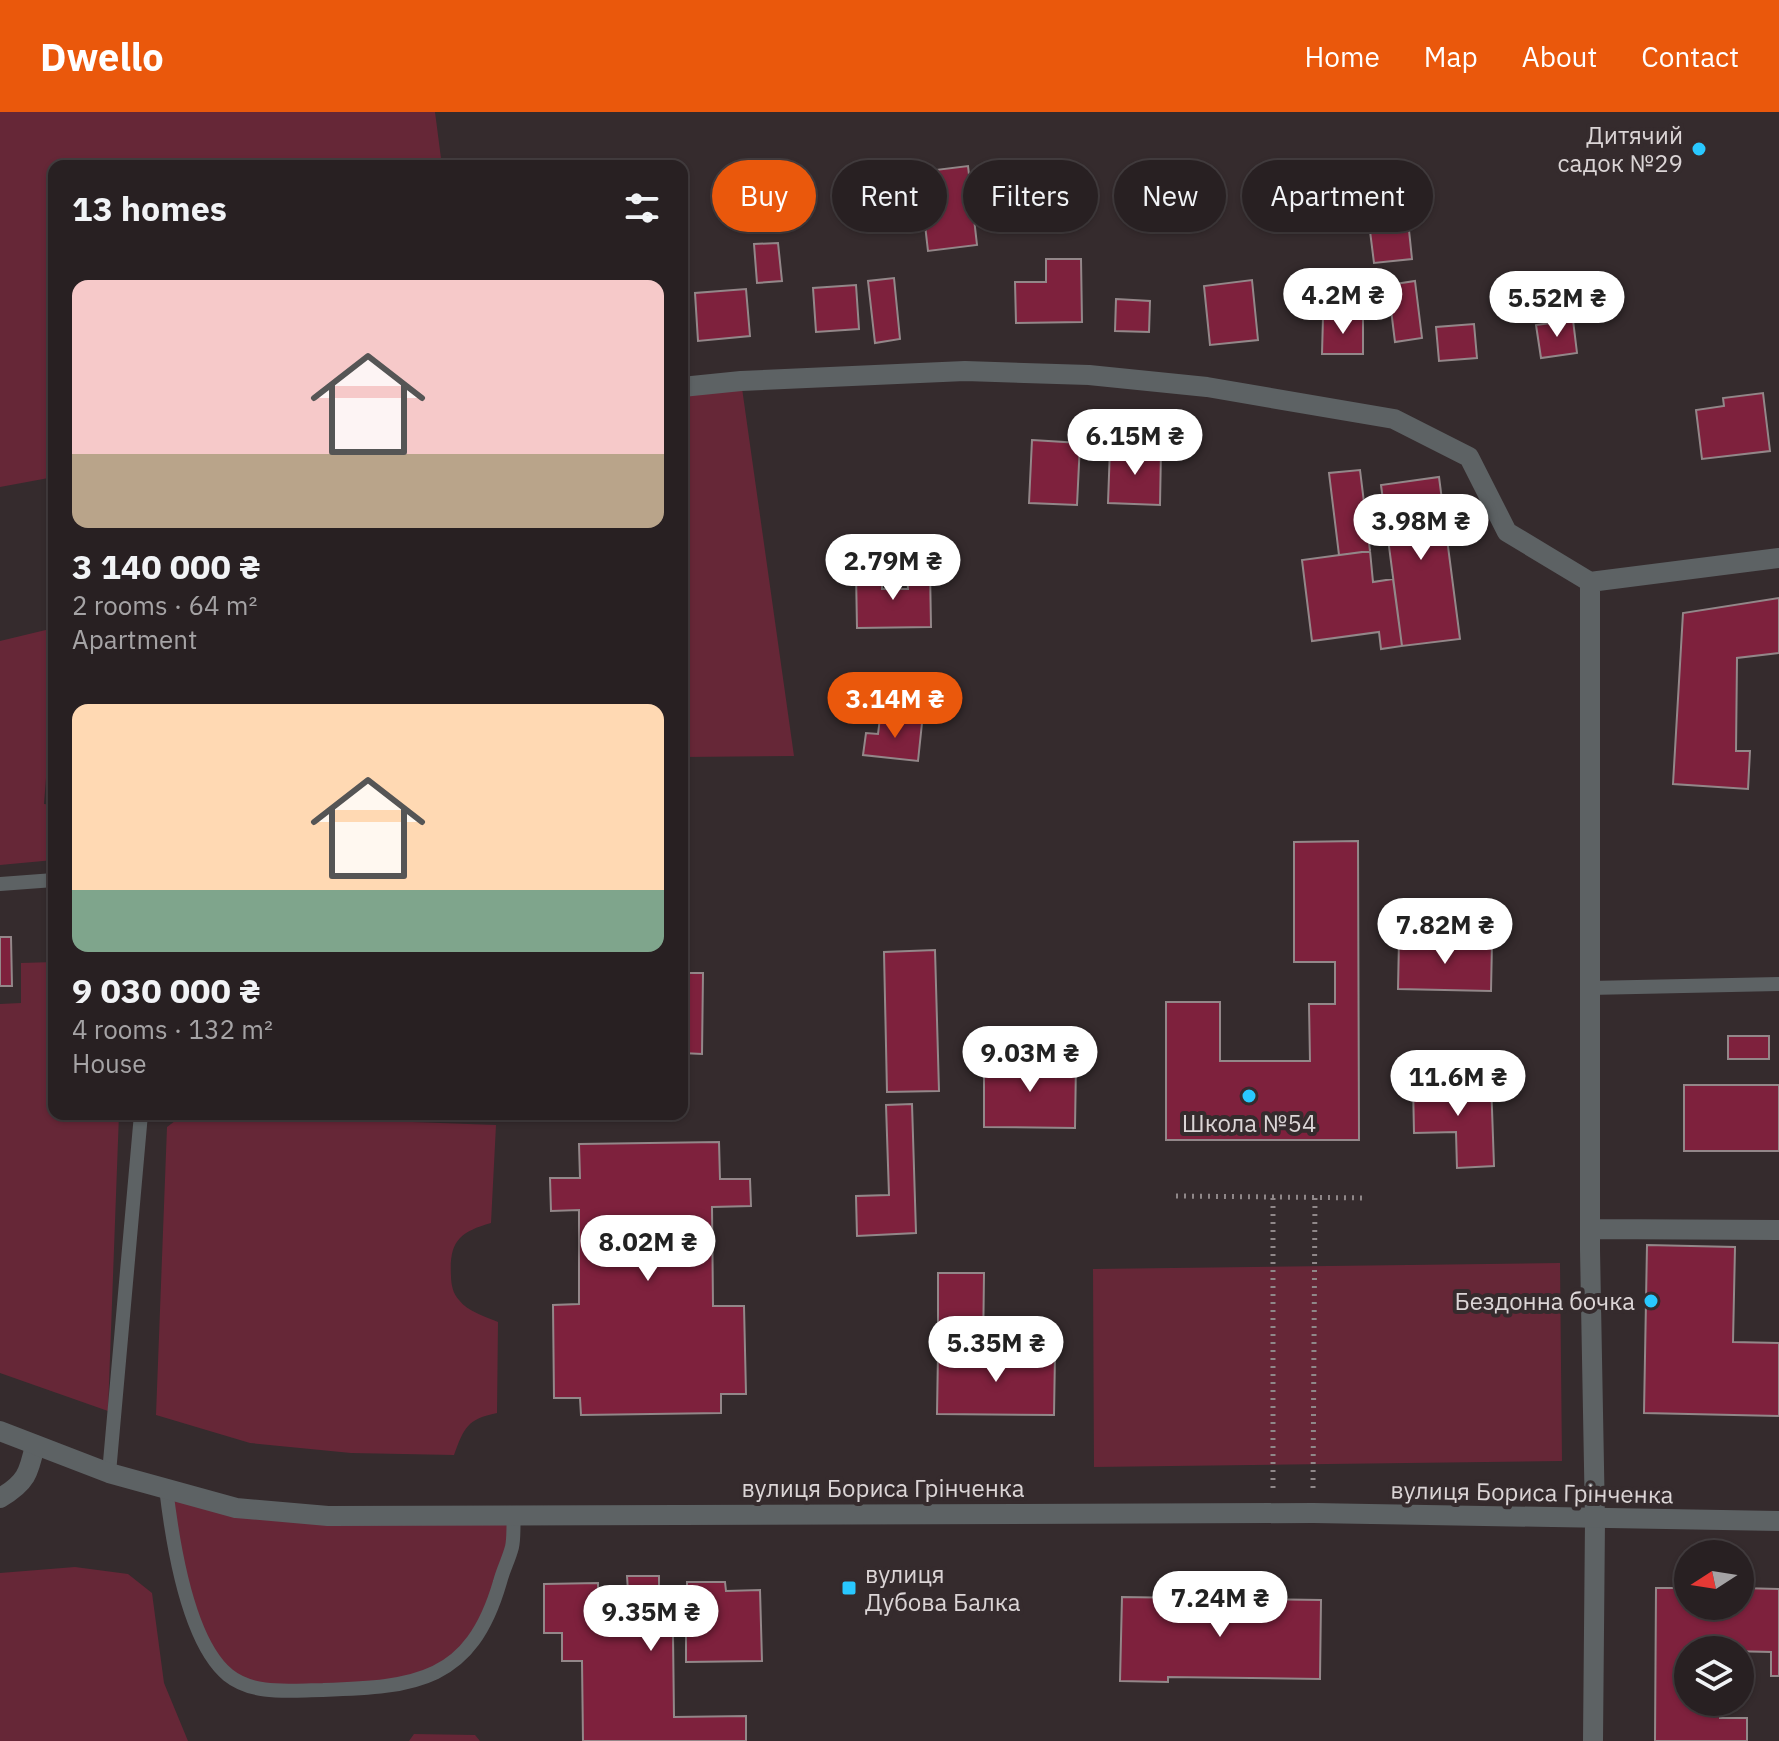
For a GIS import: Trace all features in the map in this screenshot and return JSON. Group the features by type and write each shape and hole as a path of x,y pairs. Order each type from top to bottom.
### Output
{"street":[{"path":"688,386 741,381 965,371 1089,375 1207,387 1394,419 1469,457 1507,532 1590,582 1779,558"},
{"path":"1590,582 1589,988 1595,1520 1593,1741"},
{"path":"1591,1229 1779,1230"},
{"name":"вулиця Бориса Грінченка","path":"0,1431 109,1473 236,1508 328,1516 1313,1513 1779,1521"},
{"path":"0,1498 14,1490 29,1474 35,1445"}],"lane":[{"path":"0,884 48,880"},
{"path":"1589,988 1779,984"},
{"path":"109,1473 140,1120"},
{"path":"166,1488 174,1551 198,1629 228,1675 248,1686 273,1691 378,1688 414,1682 451,1666 485,1625 512,1548 514,1517"}],"path":[{"path":"1176,1196 1368,1198"},
{"path":"1273,1198 1273,1514"},
{"path":"1313,1513 1315,1198"}],"shaded area":[{"path":"0,112 435,112 441,160 48,160 48,478 0,487"},
{"path":"741,381 794,756 688,757 688,385"},
{"path":"48,629 48,753 44,804 48,804 48,861 0,865 0,641"},
{"path":"48,962 48,1120 119,1120 108,1411 0,1373 0,1004 21,1003 21,963"},
{"path":"176,1120 358,1120 496,1125 491,1223 471,1230 458,1240 451,1264 452,1286 457,1298 472,1310 498,1322 497,1413 479,1418 468,1426 454,1455 351,1453 250,1443 156,1415 167,1127"},
{"path":"1560,1263 1562,1461 1094,1467 1093,1269"},
{"path":"166,1488 236,1508 514,1517 512,1548 471,1645 414,1682 273,1691 228,1675 198,1629"},
{"path":"75,1567 128,1574 152,1593 164,1683 188,1741 0,1741 0,1573"},
{"path":"414,1734 475,1735 480,1741 409,1741"}],"building":[{"path":"963,167 963,232 976,232 977,245 928,251 926,232 947,232 947,169"},
{"path":"1370,232 1409,232 1412,259 1374,263"},
{"path":"778,243 782,281 757,283 754,244"},
{"path":"1046,259 1081,259 1082,322 1016,323 1015,282 1046,282"},
{"path":"894,278 900,339 875,343 868,281"},
{"path":"1252,280 1258,340 1210,345 1204,286"},
{"path":"1415,281 1422,338 1395,342 1388,285"},
{"path":"856,285 859,329 816,332 813,288"},
{"path":"746,289 750,336 698,341 695,293"},
{"path":"1116,299 1150,301 1149,332 1115,331"},
{"path":"1323,317 1363,318 1363,354 1322,354"},
{"path":"1573,320 1577,353 1541,358 1536,325"},
{"path":"1474,324 1477,358 1439,361 1436,327"},
{"path":"1763,393 1770,451 1702,459 1696,410 1724,406 1723,398"},
{"path":"1032,440 1080,443 1077,505 1029,503"},
{"path":"1110,448 1161,450 1160,505 1108,503"},
{"path":"1360,470 1370,551 1339,555 1329,473"},
{"path":"1439,477 1460,639 1402,646 1381,485"},
{"path":"1370,551 1373,582 1393,579 1402,646 1381,649 1379,632 1312,641 1302,560"},
{"path":"930,570 931,627 857,628 856,572 882,571 882,589 908,589 907,571"},
{"path":"1779,598 1779,653 1737,658 1736,751 1750,751 1748,789 1673,784 1683,613"},
{"path":"880,718 922,723 918,761 863,755 866,733 878,734"},
{"path":"1358,841 1359,1140 1166,1140 1166,1002 1220,1002 1220,1061 1310,1061 1309,1004 1335,1004 1335,962 1294,962 1294,842"},
{"path":"0,937 11,937 12,986 0,986"},
{"path":"1399,940 1492,942 1491,991 1398,989"},
{"path":"935,950 939,1091 887,1092 884,952"},
{"path":"688,973 703,973 702,1054 688,1053"},
{"path":"1728,1036 1769,1036 1769,1059 1728,1059"},
{"path":"984,1060 1076,1061 1075,1128 984,1127"},
{"path":"1491,1081 1494,1166 1457,1168 1456,1132 1414,1133 1413,1083"},
{"path":"1684,1085 1779,1085 1779,1151 1684,1151"},
{"path":"912,1104 916,1233 857,1236 856,1196 889,1195 886,1105"},
{"path":"719,1142 720,1179 750,1179 751,1206 712,1207 713,1306 744,1306 746,1394 721,1394 721,1413 581,1415 580,1398 554,1398 553,1305 579,1304 579,1210 551,1211 550,1178 580,1178 579,1144"},
{"path":"1647,1245 1735,1247 1733,1342 1779,1343 1779,1416 1644,1413"},
{"path":"938,1273 984,1273 983,1353 938,1353"},
{"path":"938,1353 1055,1353 1054,1415 937,1414"},
{"path":"627,1576 659,1576 659,1590 687,1589 687,1582 725,1582 726,1591 760,1590 762,1661 686,1662 686,1635 673,1635 674,1717 746,1716 746,1741 583,1741 582,1661 562,1661 562,1633 544,1633 544,1584 598,1583 598,1591 628,1591"},
{"path":"1656,1588 1674,1588 1674,1620 1754,1620 1754,1588 1779,1589 1779,1676 1771,1676 1771,1652 1754,1652 1754,1636 1674,1636 1674,1716 1747,1718 1747,1741 1655,1741"},
{"path":"1122,1597 1321,1600 1320,1679 1168,1677 1168,1682 1120,1681"}],"place":[{"name":"Дитячий садок №29","path":"1699,149"},
{"name":"Школа №54","path":"1249,1096"},
{"name":"Бездонна бочка","path":"1651,1301"},
{"name":"вулиця Дубова Балка","path":"849,1588"}]}
